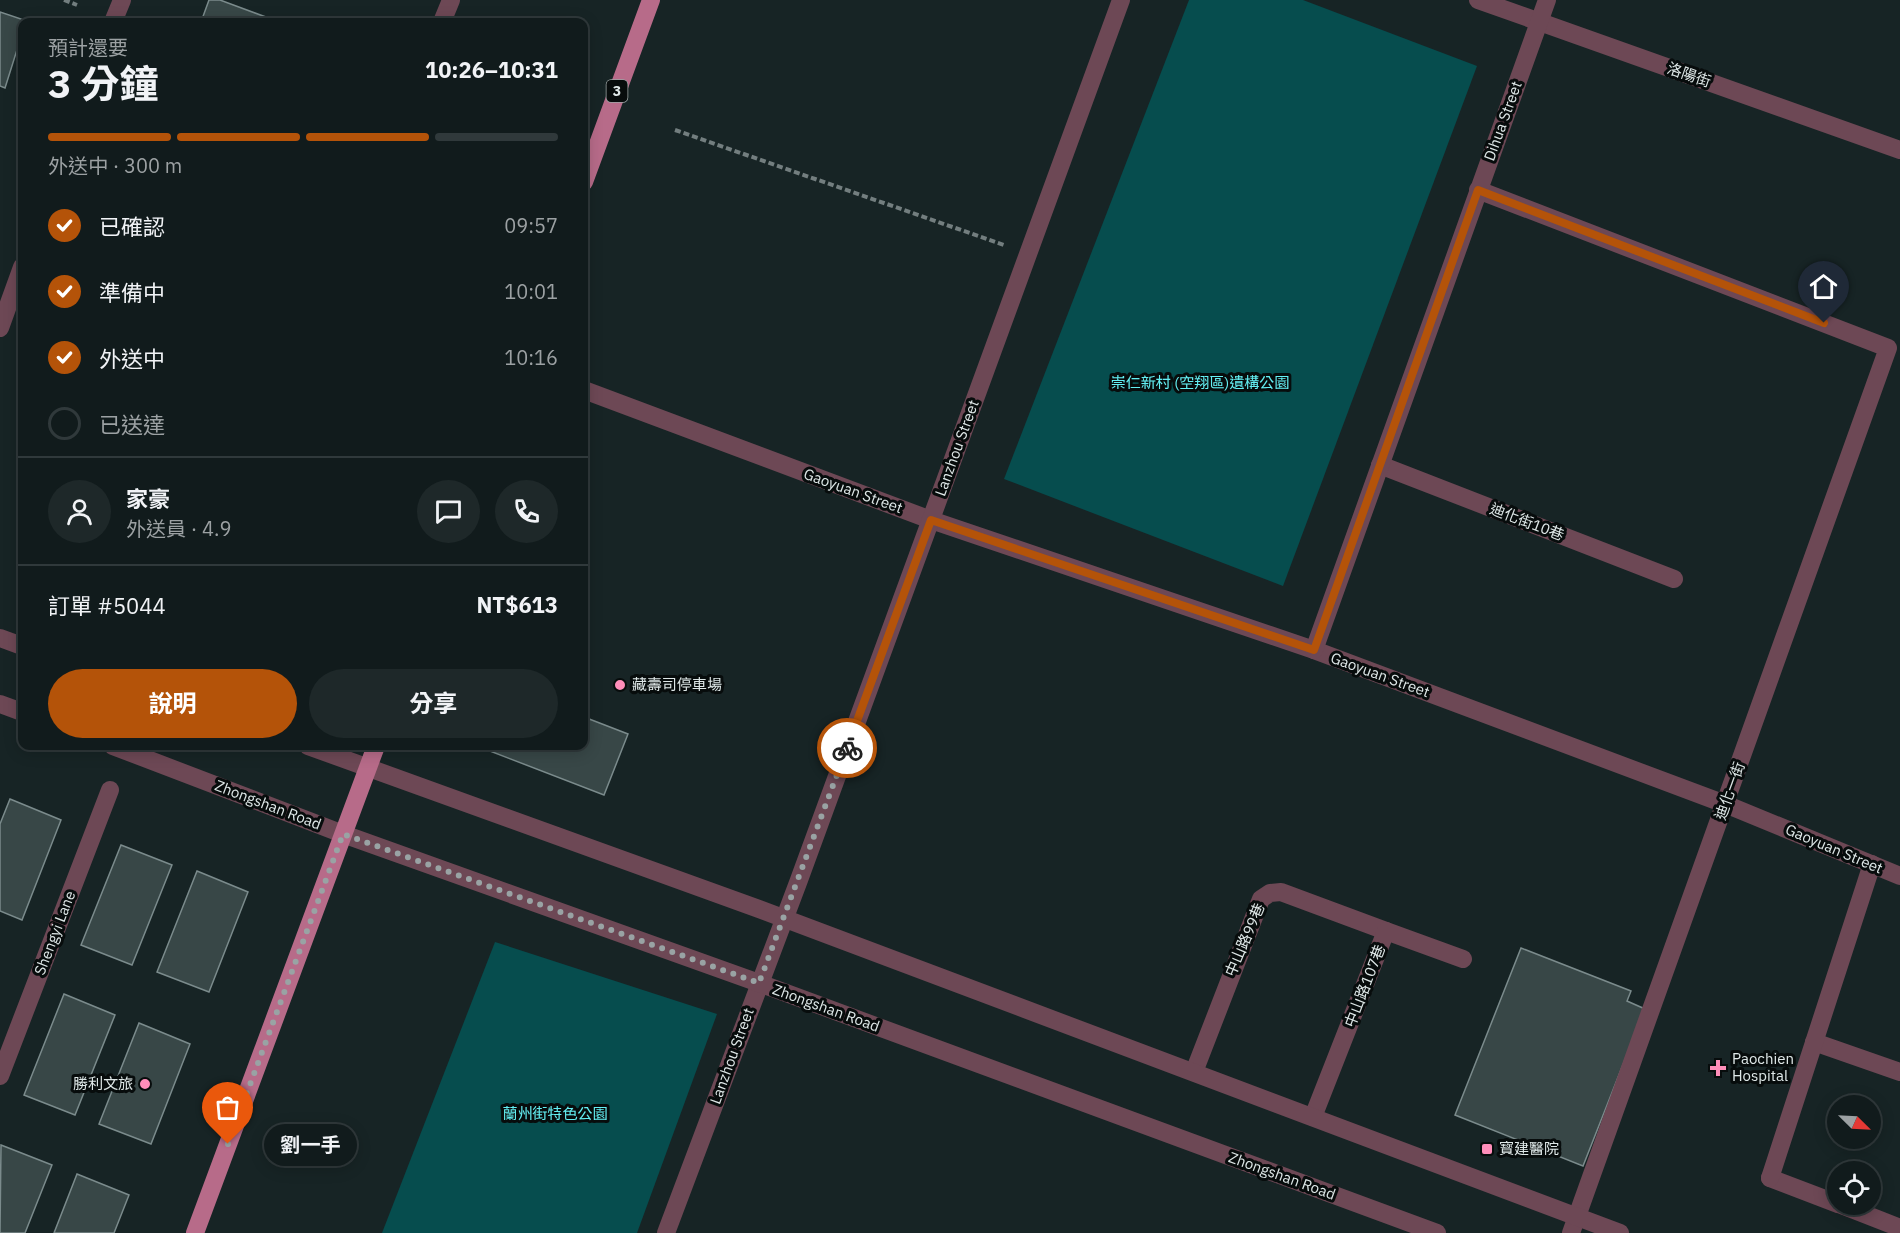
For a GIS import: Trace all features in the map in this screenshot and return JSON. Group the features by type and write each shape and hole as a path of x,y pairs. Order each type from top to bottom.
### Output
{"main road":[{"name":"3","path":"588,171 651,0"},
{"path":"195,1233 375,750"}],"street":[{"path":"115,18 122,0"},
{"path":"444,18 451,0"},
{"name":"Lanzhou Street","path":"666,1233 1121,0"},
{"name":"洛陽街","path":"1478,0 1900,150"},
{"name":"Dihua Street","path":"1314,650 1547,0"},
{"name":"迪化一街","path":"1478,190 1888,348 1574,1225"},
{"path":"0,328 18,278"},
{"name":"Gaoyuan Street","path":"588,391 931,520 1314,650 1725,804 1900,876"},
{"name":"迪化街10巷","path":"1380,465 1674,579"},
{"path":"0,638 18,645"},
{"path":"0,704 18,711"},
{"name":"Zhongshan Road","path":"123,750 343,834 759,983 1437,1233"},
{"path":"320,750 784,918 1314,1117 1574,1225 1620,1233"},
{"name":"Shengyi Lane","path":"0,1076 111,790"},
{"path":"1827,1200 1770,1178 1872,864"},
{"name":"中山路99巷","path":"1194,1072 1261,899 1269,893 1281,892 1386,931"},
{"name":"中山路107巷","path":"1314,1117 1386,931 1463,959"},
{"path":"1814,1042 1900,1072"},
{"path":"1866,1215 1900,1228"}],"path":[{"path":"64,0 77,4"},
{"path":"675,130 1008,247"}],"green space":[{"name":"崇仁新村 (空翔區)遺構公園","path":"1189,0 1303,0 1477,66 1283,586 1004,479"},
{"name":"蘭州街特色公園","path":"495,942 717,1014 637,1233 382,1233"}],"building":[{"path":"209,0 220,0 269,18 202,18"},
{"path":"0,12 18,18 18,47 5,88 0,86"},
{"path":"588,719 628,734 604,795 487,750 588,750"},
{"path":"10,799 61,820 22,920 0,911 0,824"},
{"path":"121,845 172,865 132,965 81,945"},
{"path":"197,871 248,892 209,992 157,972"},
{"path":"1521,948 1631,991 1627,1001 1645,1009 1583,1166 1455,1115"},
{"path":"64,994 115,1015 75,1115 24,1095"},
{"name":"勝利文旅","path":"139,1023 190,1044 151,1144 99,1124"},
{"path":"1,1145 52,1165 25,1233 0,1233"},
{"path":"77,1174 129,1195 114,1233 54,1233"}],"way so far":[{"path":"228,1144 343,834 759,983 847,748"}],"place":[{"name":"藏壽司停車場","path":"620,685"},
{"name":"Paochien Hospital","path":"1718,1068"},
{"name":"勝利文旅","path":"145,1084"},
{"name":"劉一手","path":"228,1144"},
{"name":"寳建醫院","path":"1487,1149"}],"route":[{"path":"847,748 931,520 1314,650 1478,190 1824,323"}]}
